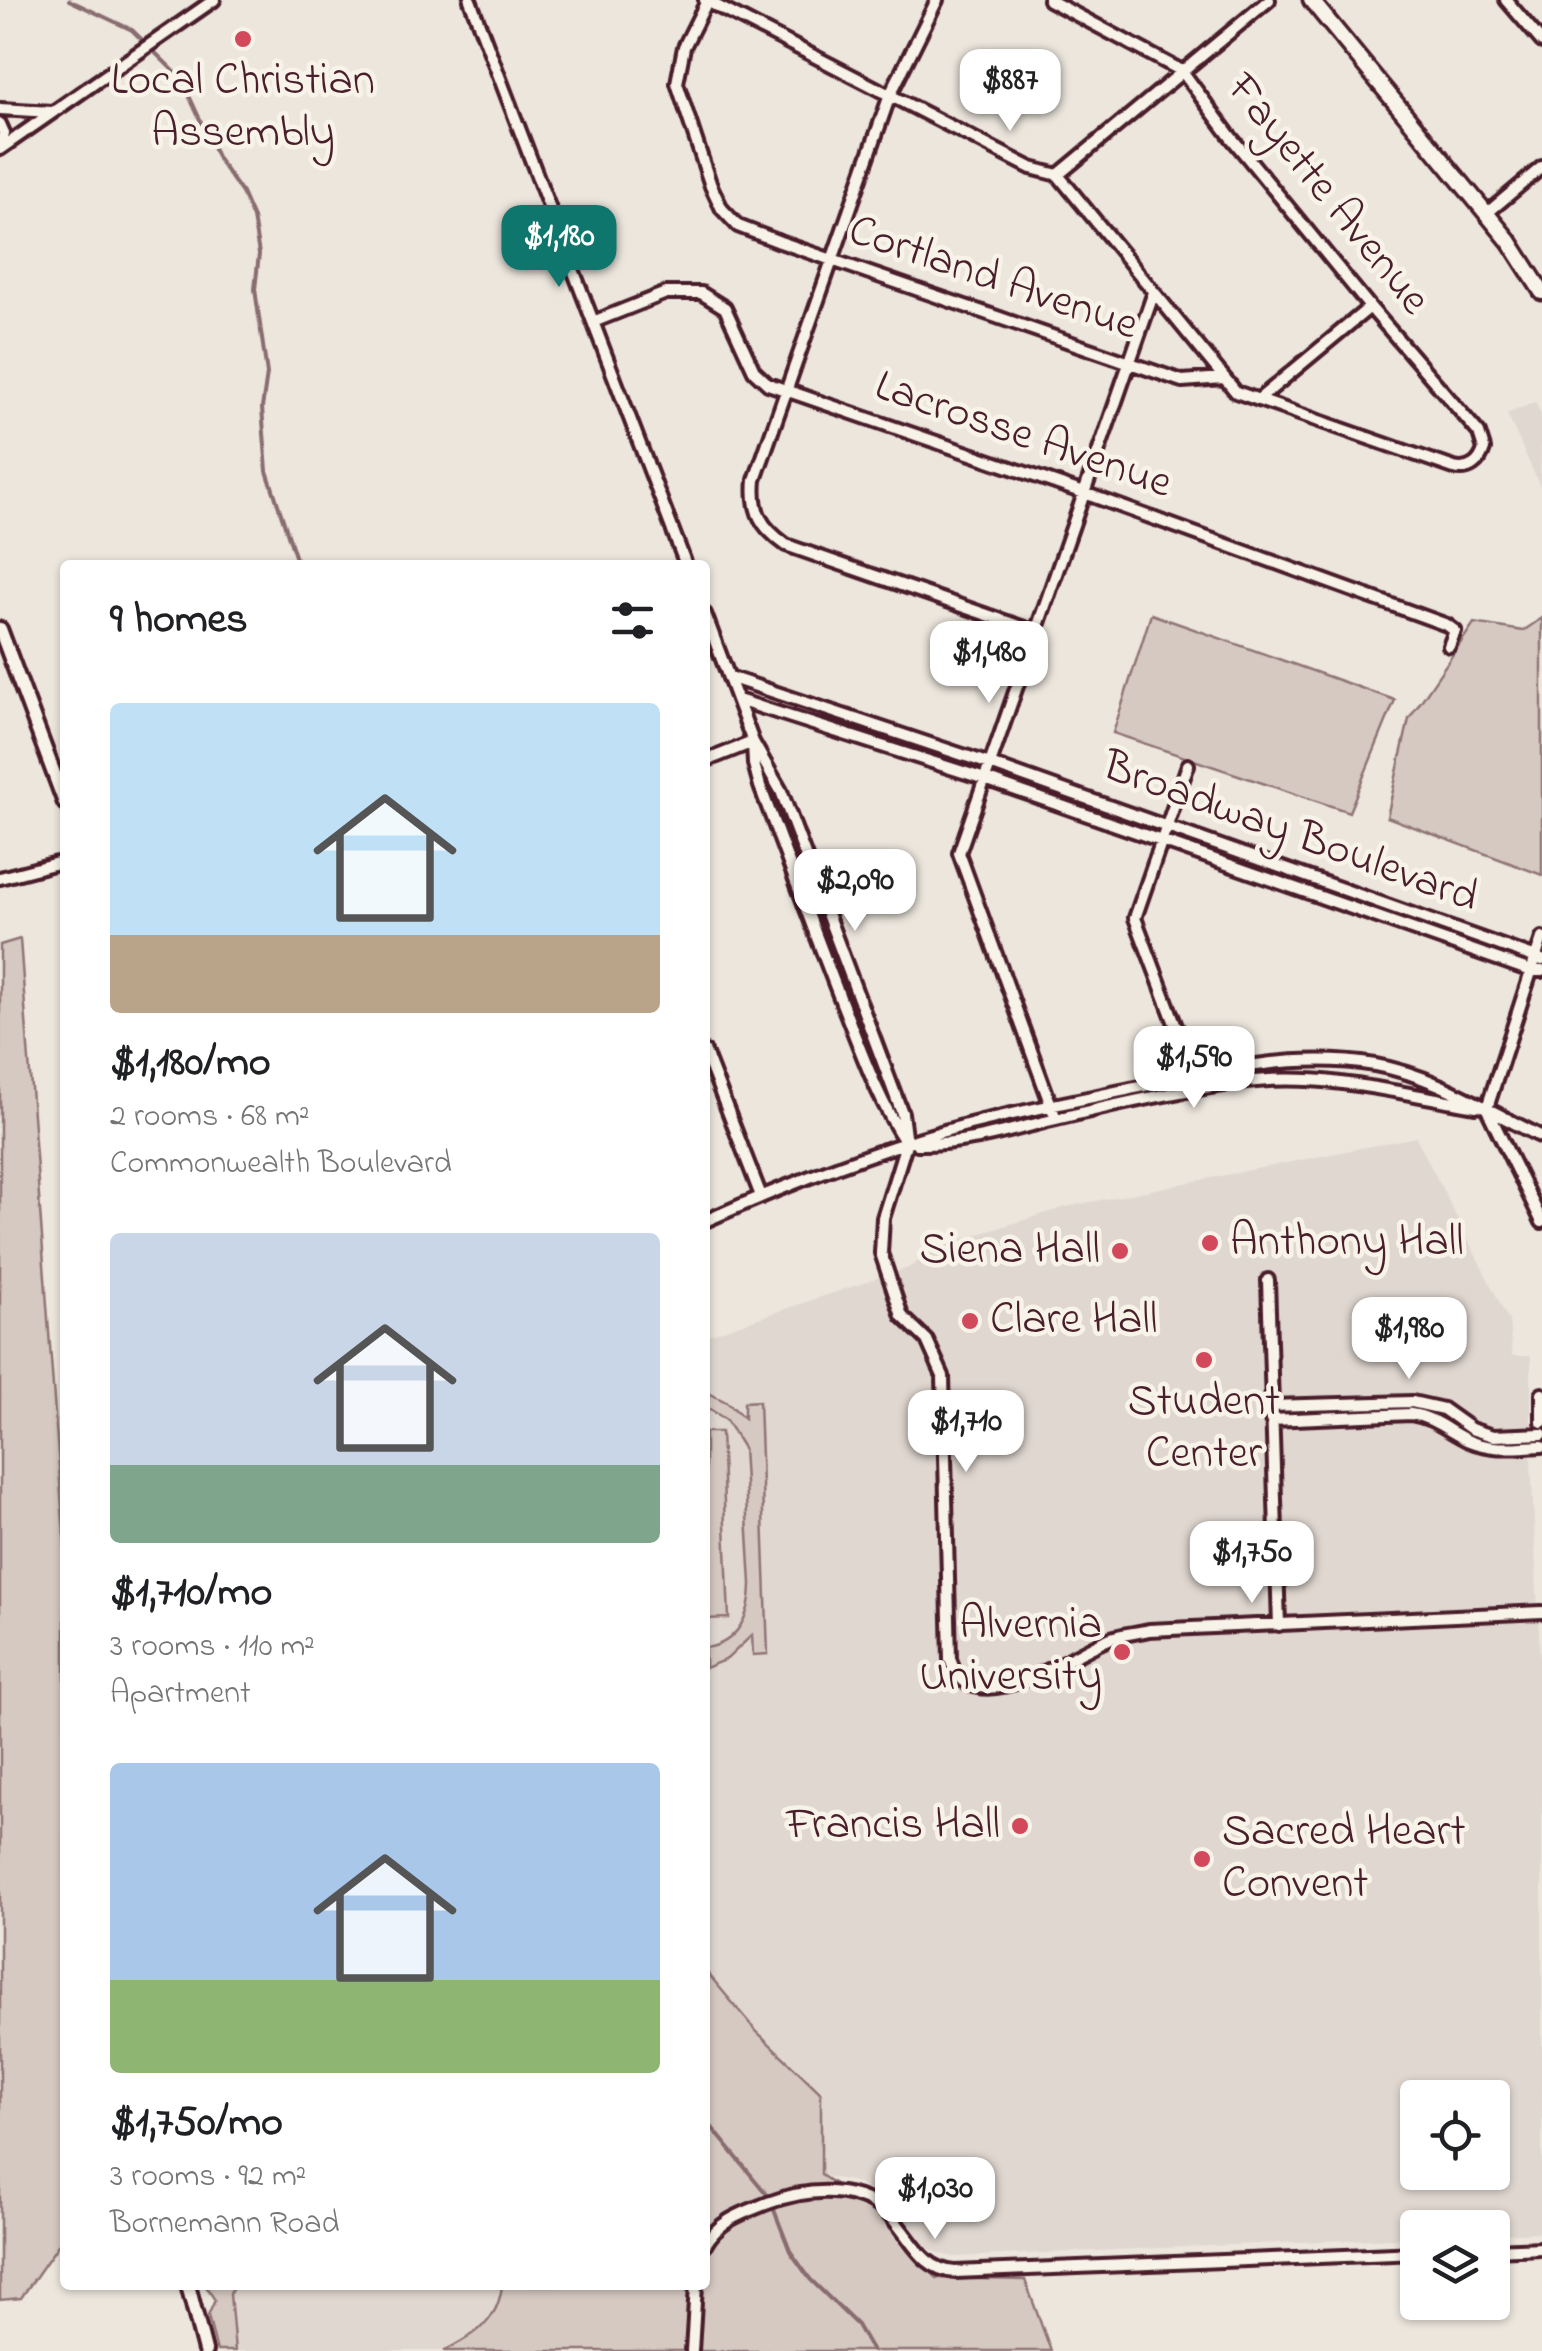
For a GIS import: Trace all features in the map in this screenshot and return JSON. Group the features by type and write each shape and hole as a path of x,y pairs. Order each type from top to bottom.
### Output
{"main road":[{"path":"1311,0 1518,254 1542,292"}],"street":[{"path":"0,149 214,0"},
{"path":"470,0 684,560"},
{"path":"937,0 890,96 755,480 756,513 762,526 786,545 1036,632"},
{"name":"Fayette Avenue","path":"1049,0 1182,71 1370,308 1478,433 1484,449 1481,458 1468,468 1454,468 1258,400"},
{"path":"1058,175 1270,0"},
{"path":"1506,0 1542,42"},
{"path":"706,1 1031,168 1058,175 1236,392 1258,400 1370,308"},
{"name":"Cortland Avenue","path":"706,1 684,46 677,84 716,198 726,215 744,229 1182,381 1224,378"},
{"path":"0,109 53,112"},
{"path":"0,124 4,134 0,149"},
{"path":"1486,214 1542,166"},
{"name":"Lacrosse Avenue","path":"593,322 666,292 701,293 724,308 758,376 788,393 1084,493 1448,625 1455,632 1449,646"},
{"path":"1056,1119 959,853 1154,292"},
{"path":"710,627 752,742 781,791 902,1114 906,1144 883,1218 881,1253 902,1316 927,1340 943,1376 950,1658 958,1676 967,1684 988,1689 1056,1668 1113,1638 1149,1630 1542,1612"},
{"path":"0,629 60,790"},
{"name":"Broadway Boulevard","path":"729,676 990,764 1539,959"},
{"name":"Broadway Boulevard","path":"738,700 985,779 1536,971"},
{"path":"710,759 752,742"},
{"path":"752,742 760,786 818,939 887,1114 906,1144"},
{"path":"1188,765 1135,918 1200,1090"},
{"path":"0,878 60,862"},
{"path":"1542,938 1536,971 1487,1108 1542,1222"},
{"path":"710,1219 761,1196 968,1125 1243,1064 1318,1061 1372,1065 1442,1084 1542,1136"},
{"path":"710,1065 761,1196"},
{"path":"906,1144 942,1144 1256,1081 1336,1081 1487,1108"},
{"path":"1268,1280 1278,1625"},
{"path":"1542,1394 1542,1422"},
{"path":"1270,1406 1412,1402 1443,1409 1471,1429 1493,1436 1542,1434"},
{"path":"1270,1420 1411,1414 1425,1416 1460,1437 1491,1448 1542,1446"},
{"path":"710,2239 724,2222 760,2206 780,2198 826,2192 868,2200 890,2215 928,2264 940,2271 1400,2254"},
{"path":"1510,2249 1542,2248"},
{"path":"189,2290 205,2351"},
{"path":"692,2351 696,2290"}],"shaded area":[{"path":"1535,402 1542,417 1540,486 1507,414"},
{"path":"1151,614 1395,700 1349,812 1113,733"},
{"path":"1542,618 1542,875 1387,817 1409,719 1474,623 1523,631"},
{"path":"20,939 60,1481 60,2242 21,2298 0,2300 0,945"},
{"name":"Alvernia University","path":"1416,1137 1509,1321 1512,1356 1531,1356 1531,1460 1542,1700 1542,2232 1510,2233 1510,2210 1400,2210 1400,2238 955,2257 924,2246 884,2198 855,2182 820,2175 821,2093 756,2031 710,1976 710,1334 908,1268 944,1245 1066,1207"},
{"path":"710,1394 744,1418 744,1402 759,1401 768,1654 753,1655 752,1635 727,1659 710,1666 710,1647 726,1641 740,1626 751,1584 743,1448 726,1420 710,1409"},
{"path":"710,1432 721,1432 729,1618 710,1619"},
{"path":"710,1976 756,2031 821,2093 821,2175 879,2213 937,2278 1025,2280 1051,2351 444,2351 483,2326 501,2290 710,2290"},
{"path":"208,2290 232,2290 235,2351 217,2351 208,2316 215,2300"},
{"path":"232,2290 502,2290 500,2308 475,2334 444,2351 235,2351"}],"waterway":[{"path":"69,0 132,30 181,78 218,159 242,193 253,218 259,254 255,289 267,374 262,408 267,471 296,560"},
{"path":"710,2125 769,2197 790,2251 810,2279 857,2325 872,2351"}],"place":[{"name":"Local Christian Assembly","path":"243,39"},
{"name":"Anthony Hall","path":"1210,1243"},
{"name":"Siena Hall","path":"1120,1251"},
{"name":"Clare Hall","path":"970,1321"},
{"name":"Student Center","path":"1204,1360"},
{"name":"Alvernia University","path":"1122,1652"},
{"name":"Francis Hall","path":"1020,1826"},
{"name":"Sacred Heart Convent","path":"1202,1859"}]}
